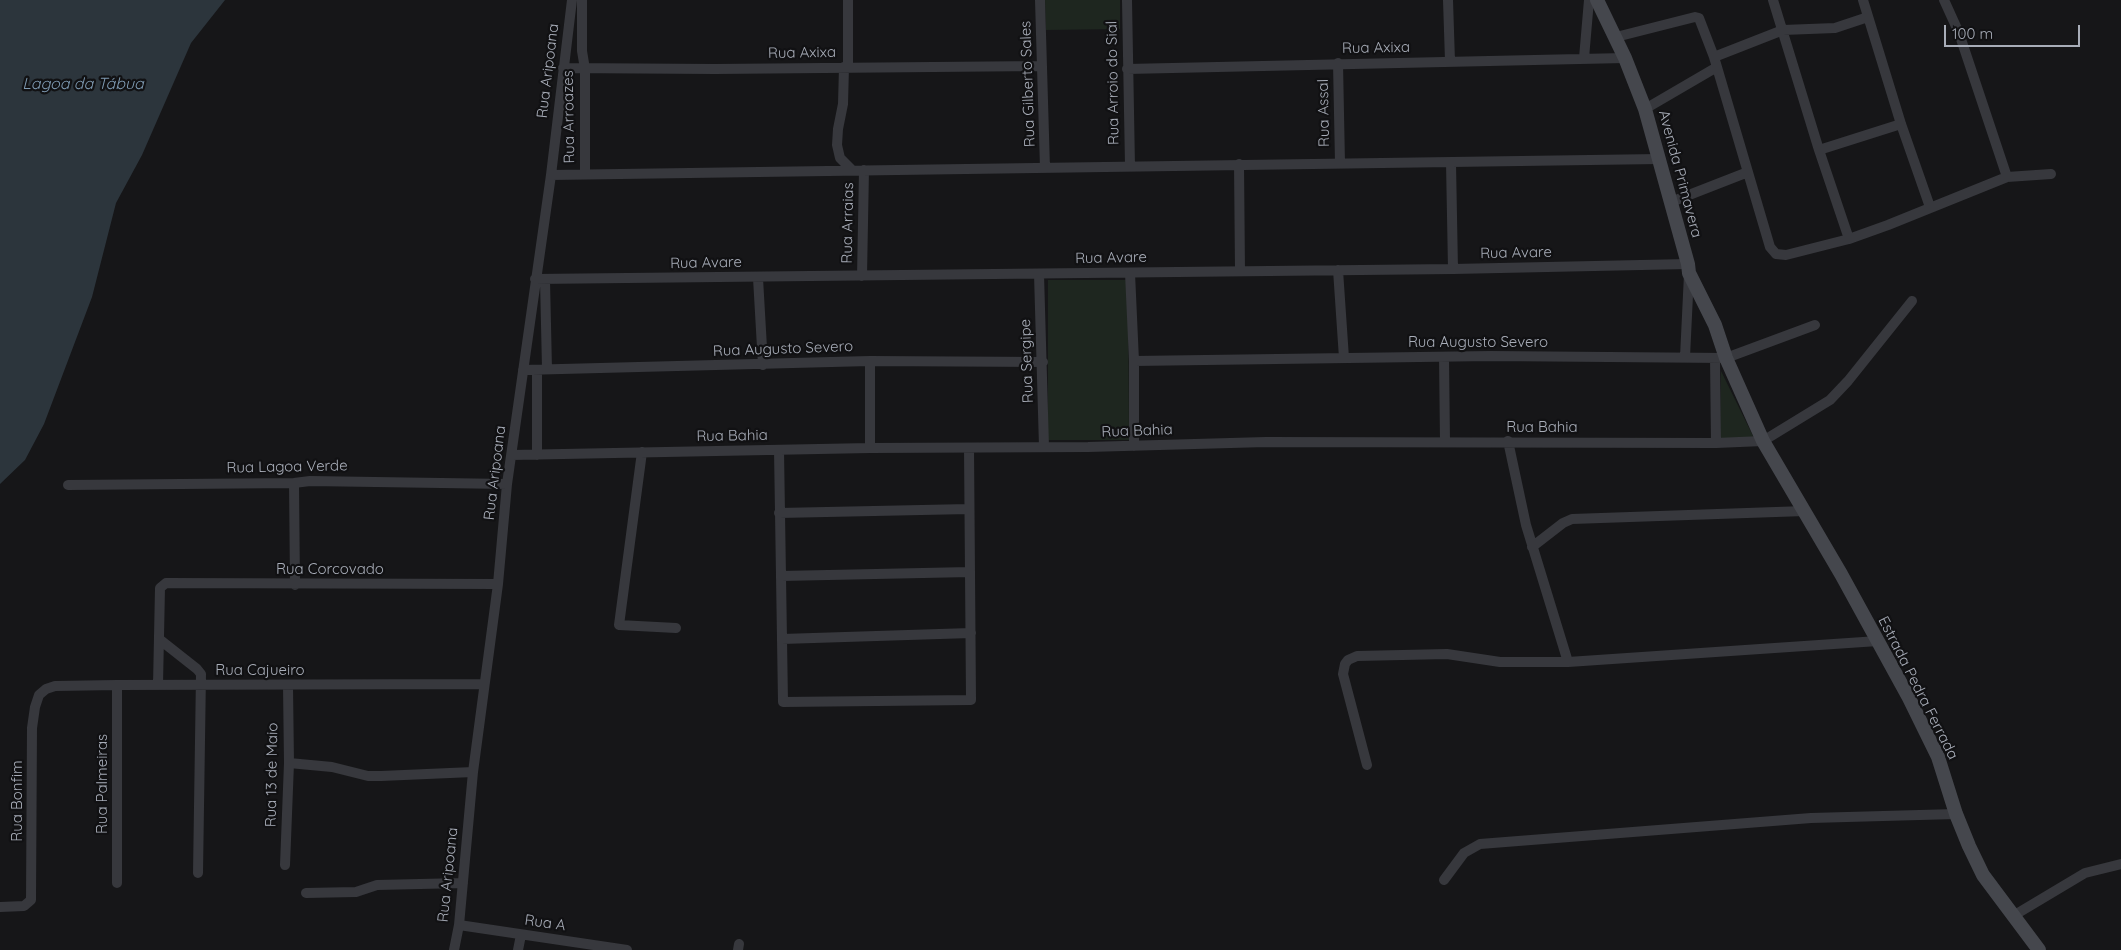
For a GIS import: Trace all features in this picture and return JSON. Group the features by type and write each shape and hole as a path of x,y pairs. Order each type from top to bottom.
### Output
{"street":[{"name":"Rua Aripoana","path":"454,950 459,925 473,772 498,584 507,484 523,370 540,279 572,0"},
{"name":"Rua Arroazes","path":"582,0 582,51 585,69 585,174"},
{"path":"848,0 844,104 838,129 837,145 840,158 852,170"},
{"name":"Rua Gilberto Sales","path":"1040,0 1045,168"},
{"name":"Rua Arroio do Sial","path":"1126,0 1130,166"},
{"path":"1448,0 1450,62"},
{"path":"1584,58 1589,0"},
{"name":"Avenida Primavera","path":"1598,0 1616,37 1645,109 1688,268 1714,325 1721,358 1763,440"},
{"path":"1773,0 1819,150 1850,239"},
{"path":"1864,0 1901,124 1930,207"},
{"path":"1944,0 1959,33 2007,177"},
{"path":"1616,37 1697,17 1700,20 1715,62 1770,247 1776,254 1786,254 1850,239 1888,226 1930,207 2007,177 2051,174"},
{"path":"1645,109 1715,62 1783,30 1834,28 1868,17"},
{"name":"Rua Axixa","path":"1127,69 1625,58"},
{"name":"Rua Assal","path":"1338,63 1340,163"},
{"name":"Rua Axixa","path":"563,68 714,69 1042,66"},
{"path":"1819,150 1901,124"},
{"path":"551,175 1659,159"},
{"path":"1451,163 1453,269"},
{"path":"1239,164 1240,271"},
{"name":"Rua Arraias","path":"862,276 864,170"},
{"path":"1671,202 1748,172"},
{"path":"1685,357 1688,268"},
{"name":"Rua Avare","path":"540,279 1688,268"},
{"path":"1338,270 1344,358"},
{"path":"1130,273 1134,361 1134,446"},
{"name":"Rua Sergipe","path":"1039,274 1044,447"},
{"path":"758,278 763,365"},
{"path":"537,455 542,370 540,279"},
{"path":"1763,440 1830,400 1848,381 1912,301"},
{"name":"Rua Augusto Severo","path":"1134,361 1444,357 1721,358 1816,325"},
{"path":"1444,357 1445,442"},
{"path":"1716,443 1721,358"},
{"path":"870,361 870,448"},
{"name":"Rua Augusto Severo","path":"523,370 870,361 1043,362"},
{"name":"Rua Bahia","path":"512,455 870,448 1134,446 1266,442 1508,441 1716,443 1763,440"},
{"name":"Estrada Pedra Ferrada","path":"1763,440 1878,641 1938,757 1968,846 1983,875 2039,950"},
{"path":"1508,441 1532,547 1568,662"},
{"path":"779,450 784,702 971,700 969,448"},
{"path":"642,452 619,625 676,628"},
{"name":"Rua Lagoa Verde","path":"68,485 294,483 310,481 507,484"},
{"path":"294,483 295,584"},
{"path":"779,513 970,509"},
{"path":"1532,547 1563,523 1572,519 1805,511"},
{"path":"781,576 970,572"},
{"name":"Rua Corcovado","path":"159,639 162,585 166,583 498,584"},
{"path":"782,639 971,634"},
{"path":"158,685 159,639"},
{"path":"159,639 201,674 198,873"},
{"path":"1367,765 1343,669 1348,660 1366,655 1447,654 1500,662 1568,662 1878,641"},
{"name":"Rua Cajueiro","path":"39,695 46,689 55,686 484,684"},
{"name":"Rua Palmeiras","path":"116,883 117,685"},
{"name":"Rua 13 de Maio","path":"285,865 289,763 288,686"},
{"name":"Rua Bonfim","path":"0,907 27,905 32,894 32,728 35,706 39,695"},
{"path":"289,763 332,767 368,776 473,772"},
{"path":"1444,880 1464,852 1480,844 1811,818 1956,814"},
{"path":"2013,916 2086,873 2121,864"},
{"path":"306,893 356,892 377,885 463,883"},
{"name":"Rua A","path":"459,925 627,950"},
{"path":"518,950 520,935"}],"shaded area":[{"path":"1045,0 1120,0 1120,29 1046,30"},
{"path":"1048,280 1128,280 1129,440 1048,440"},
{"path":"1721,371 1754,438 1720,439"}],"water":[{"name":"Lagoa da Tábua","path":"0,0 225,0 191,43 142,155 116,203 92,297 44,424 25,460 0,484"}]}
